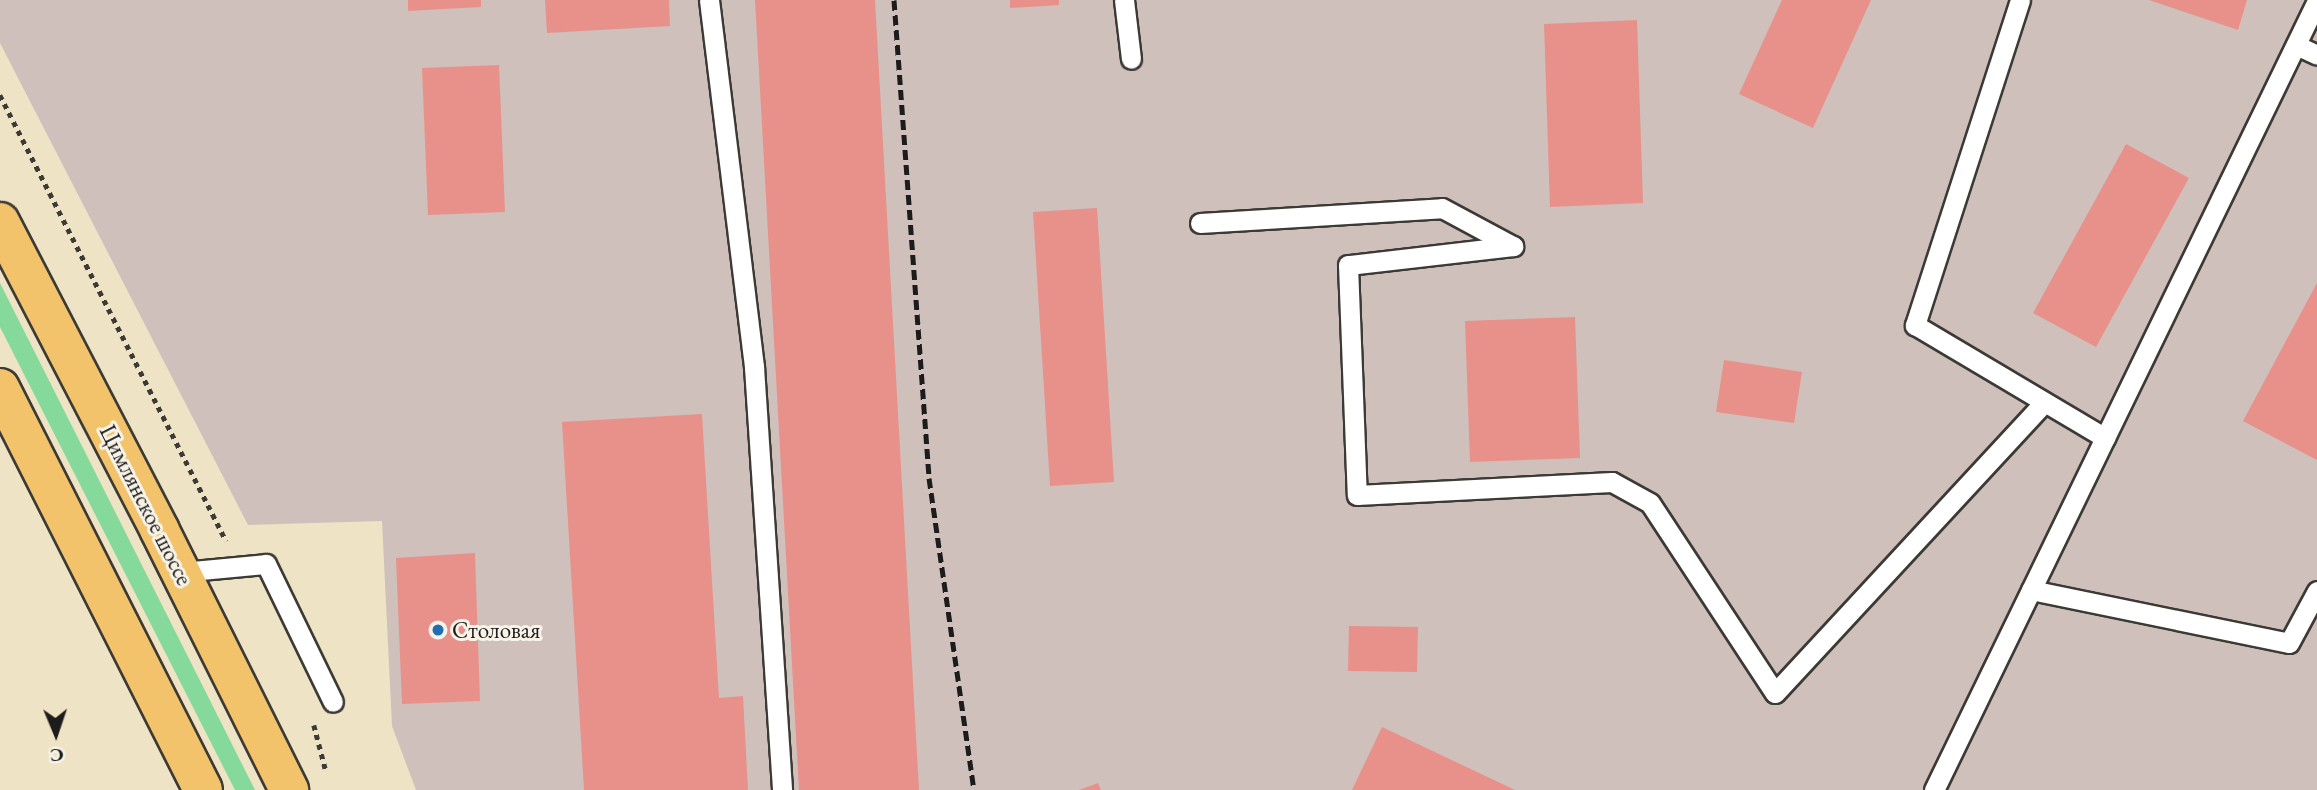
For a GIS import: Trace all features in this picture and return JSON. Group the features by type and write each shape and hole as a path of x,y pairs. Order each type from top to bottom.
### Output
{"main road":[{"name":"Цимлянское шоссе","path":"0,222 181,572 289,790"},
{"path":"0,388 203,790"}],"lane":[{"path":"709,0 754,367 782,790"},
{"path":"1124,0 1131,59"},
{"path":"2020,0 1915,325 2105,438"},
{"path":"1934,790 2317,2"},
{"path":"2296,46 2317,55"},
{"path":"1200,223 1442,208 1513,246 1348,265 1357,495 1612,482 1650,503 1775,694 2044,403"},
{"path":"181,572 266,564 333,702"},
{"path":"2031,590 2289,643 2317,591"}],"path":[{"path":"0,95 239,567"},
{"path":"309,715 328,782"}],"shaded area":[{"path":"0,0 2317,0 2317,790 416,790 392,726 382,521 248,525 0,43"}],"green space":[{"path":"0,283 255,790 235,790 0,327"}],"building":[{"path":"408,0 481,0 481,7 408,11"},
{"path":"545,0 669,0 670,26 547,33"},
{"path":"755,0 875,0 919,790 799,790"},
{"path":"1010,0 1059,0 1059,5 1010,8"},
{"path":"1782,0 1871,0 1813,128 1739,94"},
{"path":"2149,0 2247,0 2238,30"},
{"path":"1637,20 1643,203 1550,207 1544,24"},
{"path":"499,65 505,212 428,215 422,68"},
{"path":"2126,144 2189,178 2096,347 2033,313"},
{"path":"1097,208 1114,482 1050,486 1033,212"},
{"path":"2317,283 2317,460 2243,421"},
{"path":"1575,317 1580,458 1470,462 1465,321"},
{"path":"1724,360 1802,372 1794,423 1716,412"},
{"path":"702,414 719,698 743,696 748,790 584,790 562,422"},
{"name":"Столовая","path":"475,553 480,701 402,704 396,558"},
{"path":"1349,626 1418,627 1417,672 1348,671"},
{"path":"1382,727 1515,790 1352,790"},
{"path":"1098,783 1101,790 1079,790"}],"railway":[{"path":"894,0 929,478 974,790"}],"place":[{"name":"Столовая","path":"438,630"}]}
